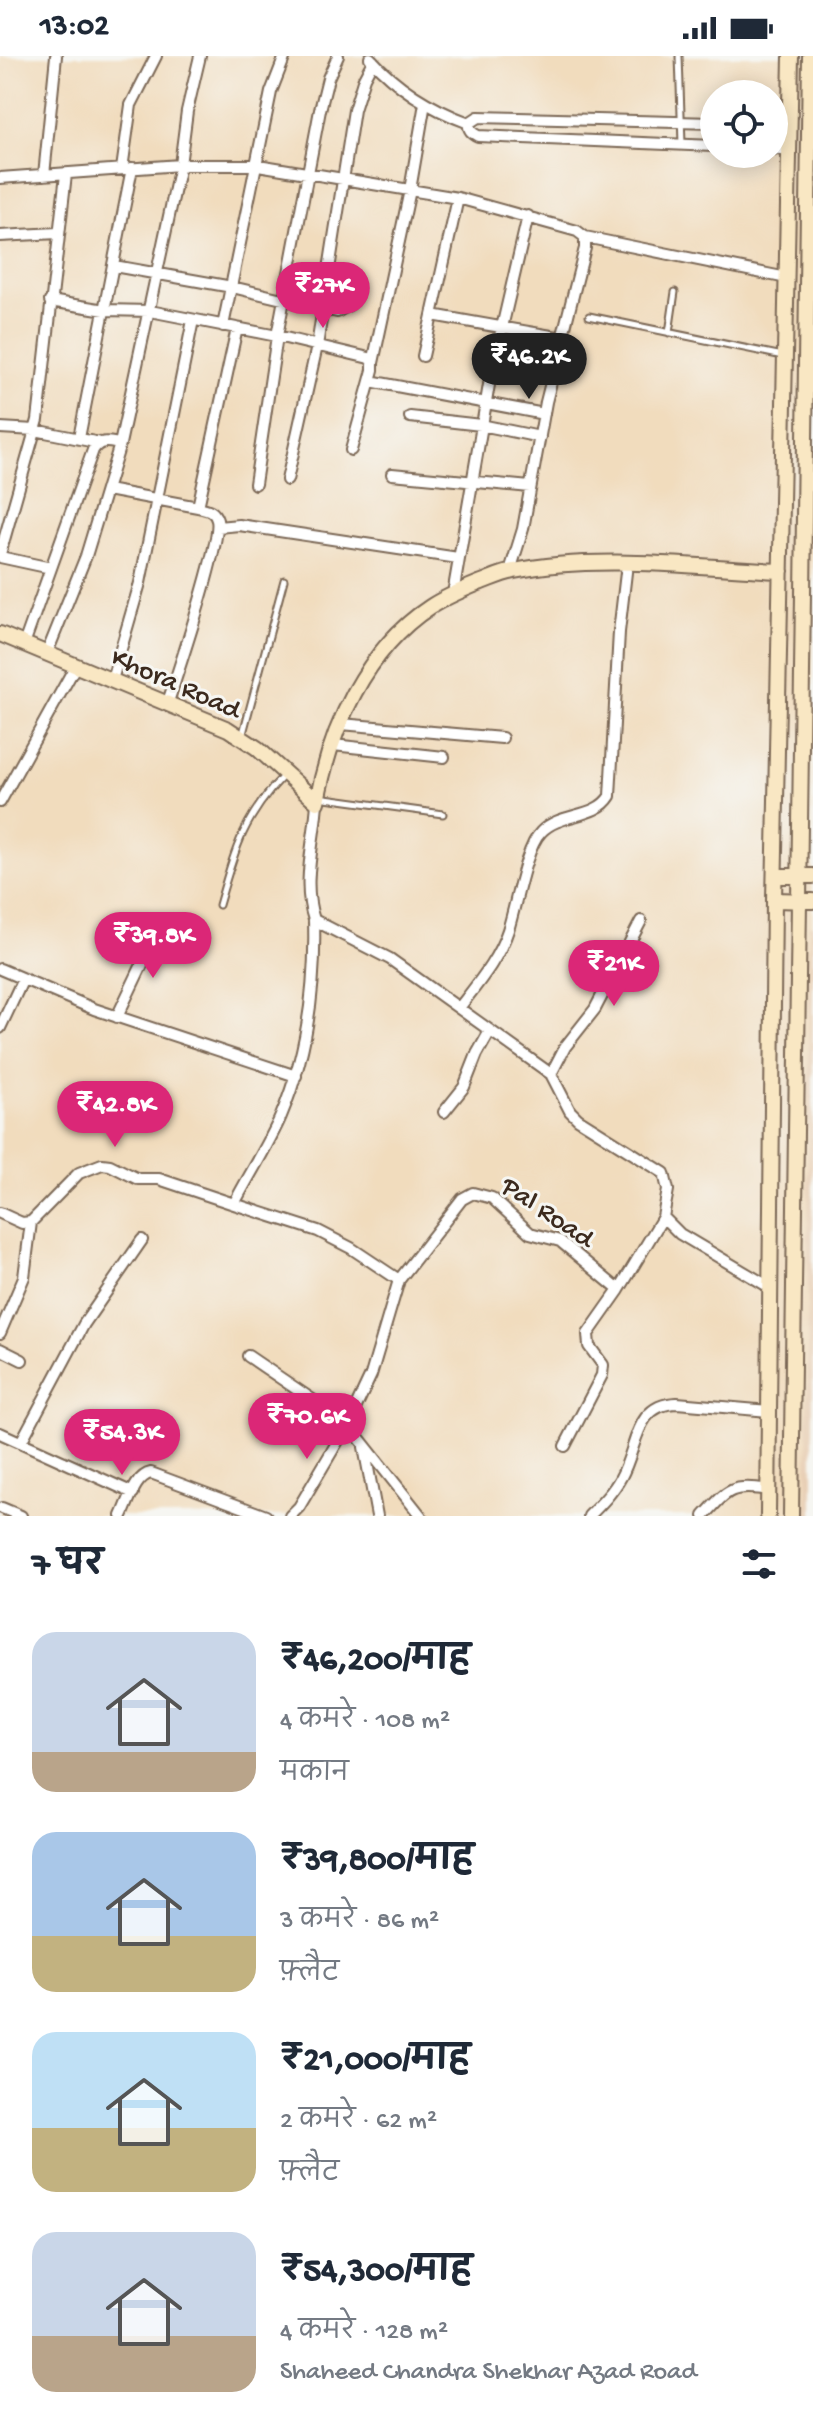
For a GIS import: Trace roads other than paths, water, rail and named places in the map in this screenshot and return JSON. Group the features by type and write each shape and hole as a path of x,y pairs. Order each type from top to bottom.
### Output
{"street":[{"path":"44,175 56,56"},
{"path":"79,438 114,266 127,168 131,105 156,56"},
{"path":"47,653 86,556 120,444 150,311 200,56"},
{"path":"223,326 271,92 285,56"},
{"path":"255,484 277,336 320,110 328,78 338,56"},
{"path":"788,131 791,56"},
{"path":"791,1516 794,1289 806,901 810,56"},
{"path":"287,480 317,346 342,178 359,92 371,58 407,92 443,114 469,123"},
{"path":"351,450 370,381 425,103"},
{"path":"469,123 478,117 700,123"},
{"path":"469,123 472,133 478,136 700,146"},
{"path":"790,125 811,126"},
{"path":"788,149 811,150"},
{"path":"0,178 180,165 258,165 458,198 577,231 585,237 787,278"},
{"path":"768,1516 774,900 787,278 783,168"},
{"path":"51,568 0,555 35,430 44,382 50,301 66,174"},
{"path":"423,356 458,198"},
{"path":"453,594 481,425 528,216"},
{"path":"0,236 58,233"},
{"path":"510,571 523,529 544,414 585,248 585,237"},
{"path":"114,266 232,287 337,312 350,304"},
{"path":"50,301 105,310 150,311 277,336 369,358 373,363"},
{"path":"432,315 563,338"},
{"path":"112,680 140,583 193,320"},
{"path":"198,507 237,328"},
{"path":"370,381 544,414"},
{"path":"410,417 481,425 540,437"},
{"path":"0,428 35,430 120,444"},
{"path":"24,644 93,450 100,443"},
{"path":"392,474 530,487"},
{"path":"107,490 198,507 210,510 216,516 218,527 168,702"},
{"path":"218,527 239,525 458,558"},
{"path":"234,1204 280,1119 296,1076 312,986 314,920 307,886 317,799 333,745 355,692 392,639 429,607 510,571 576,564 627,564 781,571"},
{"path":"459,1008 500,952 539,834 564,817 596,809 606,803 610,796 619,632 627,564"},
{"name":"Khora Road","path":"0,634 228,729 317,799"},
{"path":"0,802 76,665"},
{"path":"341,724 502,738"},
{"path":"333,745 444,757"},
{"path":"775,876 806,876"},
{"path":"774,900 806,901"},
{"path":"314,920 390,959 551,1074 570,1111 578,1119 664,1173 668,1190 663,1217 588,1334 589,1346 603,1365 602,1375 565,1446"},
{"path":"551,1074 565,1047 595,1009 641,921"},
{"path":"117,1017 159,929"},
{"path":"0,969 117,1017 296,1076"},
{"path":"0,1028 23,979"},
{"path":"444,1112 464,1087 490,1031"},
{"path":"0,1333 24,1277 31,1222 79,1173 102,1164 138,1179 159,1179 318,1231 351,1248 399,1280"},
{"name":"Pal Road","path":"290,1516 299,1507 348,1424 371,1375 399,1280 462,1199 473,1193 483,1193 492,1198 530,1233 560,1241 619,1290"},
{"path":"0,1213 22,1223 31,1222"},
{"path":"663,1217 680,1234 771,1288 794,1289"},
{"path":"21,1442 84,1324 142,1240"},
{"path":"0,1349 22,1360"},
{"path":"248,1356 348,1424 421,1516"},
{"path":"589,1516 620,1479 642,1422 651,1410 662,1404 677,1403 769,1411"},
{"path":"0,1433 133,1493"},
{"path":"363,1443 377,1516"},
{"path":"122,1516 145,1474 151,1473 266,1516"},
{"path":"704,1516 733,1488 745,1486 769,1490"},
{"path":"2,1508 21,1516"}],"lane":[{"path":"679,56 682,145"},
{"path":"669,333 675,292"},
{"path":"589,316 785,357"},
{"path":"242,738 284,580"},
{"path":"219,905 241,833 259,803 285,774"},
{"path":"317,799 443,814"}]}
